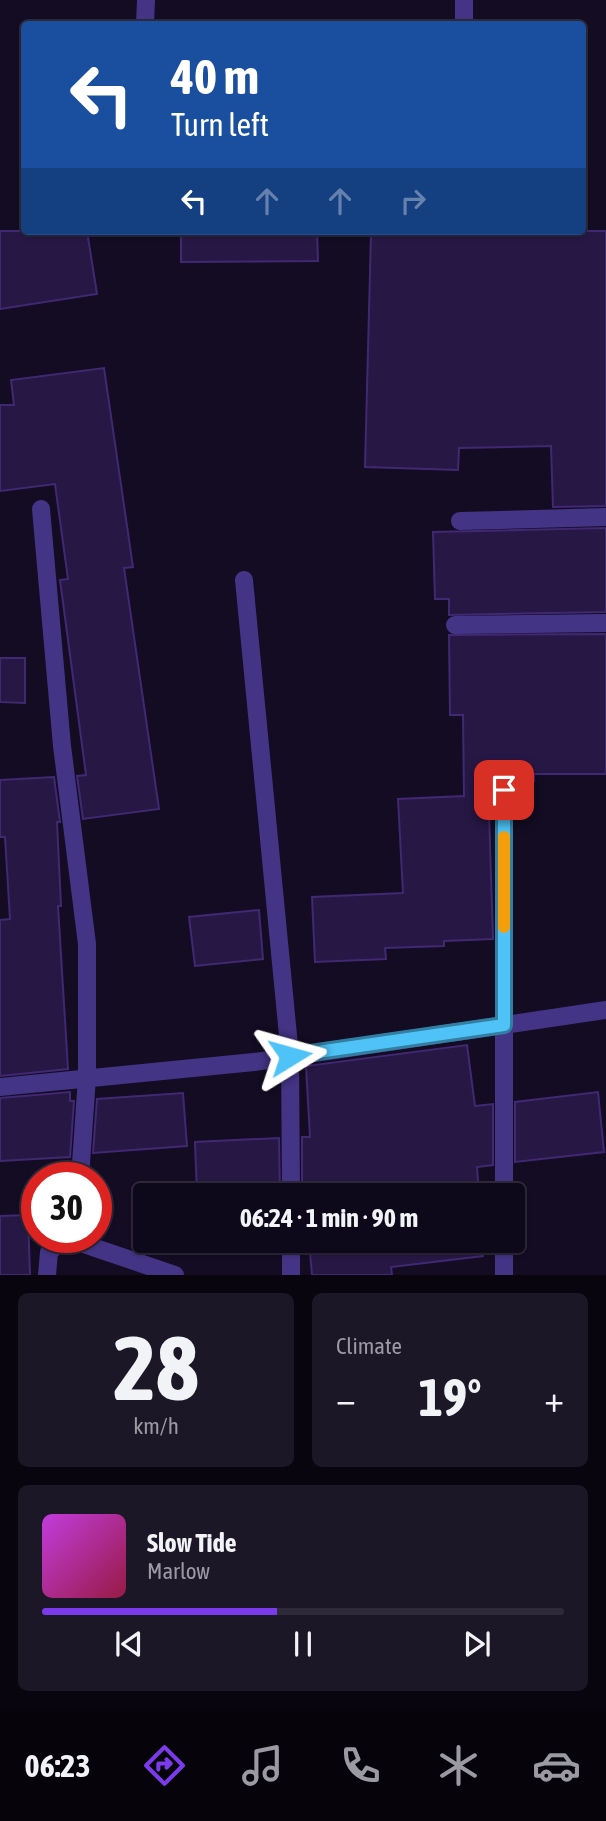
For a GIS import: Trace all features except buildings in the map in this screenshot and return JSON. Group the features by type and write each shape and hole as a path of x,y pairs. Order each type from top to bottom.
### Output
{"street":[{"path":"145,21 146,0"},
{"path":"464,0 464,21"},
{"path":"41,509 62,746 87,944 87,1077 81,1162"},
{"path":"460,520 606,517"},
{"path":"244,580 290,1056 291,1183"},
{"path":"455,625 606,623"},
{"path":"504,790 504,1183"},
{"path":"0,1087 290,1056 606,1010"},
{"path":"112,1252 175,1275"},
{"path":"47,1275 49,1253"},
{"path":"291,1253 291,1275"},
{"path":"503,1275 504,1253"}],"slow traffic":[{"path":"504,837 504,927"}],"route":[{"path":"290,1056 504,1025 504,790"}]}
